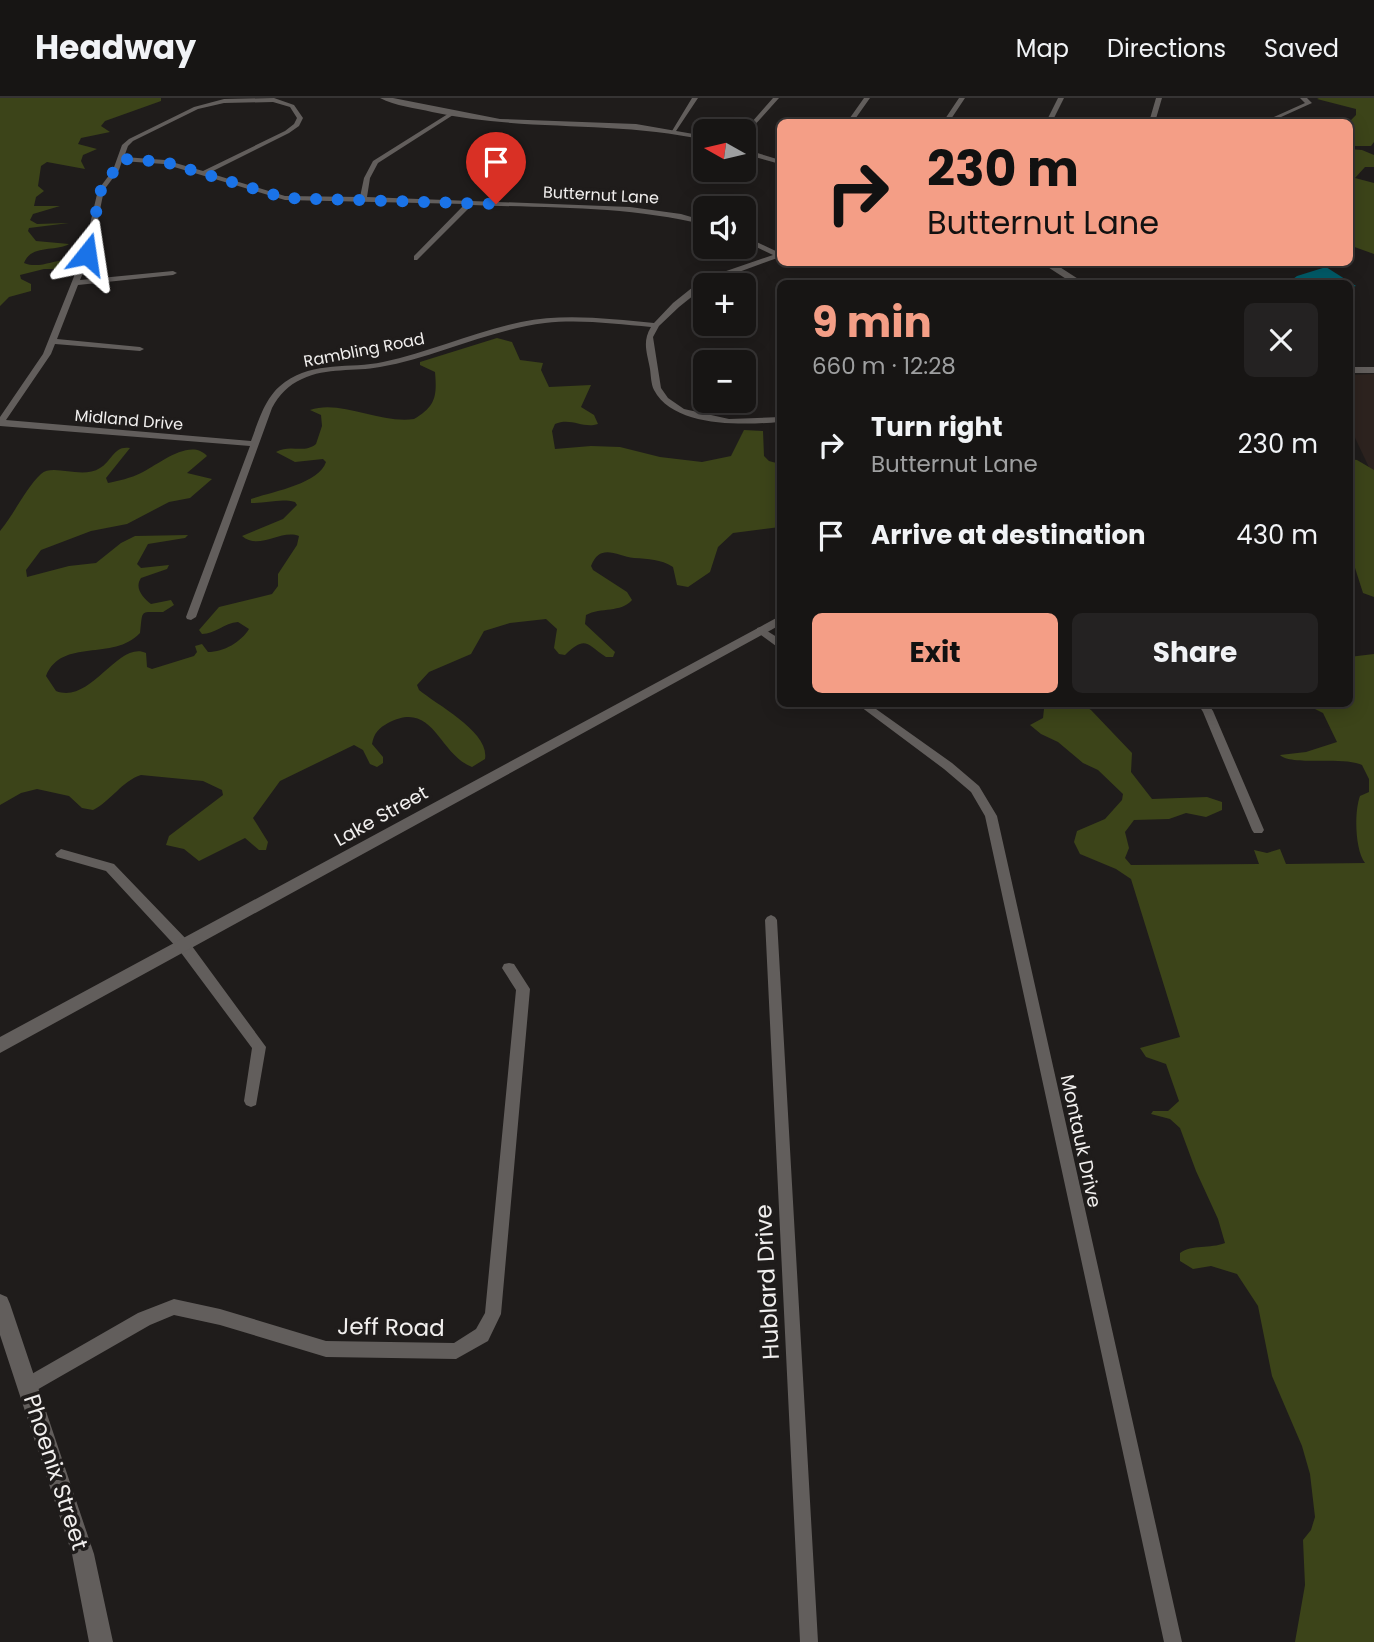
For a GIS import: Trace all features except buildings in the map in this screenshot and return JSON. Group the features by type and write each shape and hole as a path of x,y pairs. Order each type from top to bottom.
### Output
{"street":[{"path":"384,98 451,114 514,122 674,130 693,135"},
{"path":"674,130 695,98"},
{"path":"756,121 776,98"},
{"path":"852,119 867,98"},
{"path":"948,119 962,98"},
{"path":"1050,119 1061,98"},
{"path":"1153,119 1159,98"},
{"path":"0,423 47,354 95,227 101,190 122,159 125,145 140,133 209,104 241,99 274,100 298,111 300,118 297,125 287,132 202,174"},
{"path":"1274,119 1300,109 1306,99"},
{"path":"363,198 367,178 375,162 451,114"},
{"path":"756,155 777,161"},
{"name":"Butternut Lane","path":"122,159 151,159 285,198 363,198 630,209 693,220"},
{"path":"417,258 470,203"},
{"path":"756,244 777,254"},
{"path":"777,256 706,281 692,290 656,325 649,337 657,388 665,400 681,411 729,422 777,420"},
{"path":"1051,266 1075,280"},
{"path":"76,283 173,272"},
{"name":"Rambling Road","path":"191,617 275,393 292,380 308,373 388,363 542,321 584,319 656,325"},
{"path":"52,341 140,349"},
{"path":"1353,370 1374,370"},
{"name":"Midland Drive","path":"0,423 254,444"},
{"name":"Lake Street","path":"0,1046 777,622"},
{"path":"761,630 777,643"},
{"name":"Montauk Drive","path":"866,707 948,766 975,789 991,816 1173,1642"},
{"path":"1206,707 1258,830"},
{"path":"61,854 110,867 184,946 259,1047 251,1101"},
{"name":"Hublard Drive","path":"771,920 809,1642"},
{"name":"Jeff Road","path":"29,1385 144,1319 174,1307 220,1317 326,1349 456,1351 482,1335 493,1314 523,989 509,968"},
{"name":"Phoenix Street","path":"0,1304 83,1554 101,1642"}],"shaded area":[{"path":"1374,374 1374,478 1353,433 1353,375"}],"green space":[{"path":"0,98 161,98 161,101 105,121 101,126 110,132 81,138 78,144 97,149 83,155 81,161 85,169 47,162 41,166 38,186 44,191 36,197 34,206 60,206 33,214 30,220 37,224 69,223 29,228 28,231 36,241 69,244 32,253 24,263 37,265 72,261 69,269 44,269 20,275 21,279 31,284 31,291 9,297 0,306"},
{"path":"1374,98 1374,142 1371,146 1353,146 1352,119 1356,115 1356,109 1317,99"},
{"path":"1353,149 1374,155 1374,167 1365,167 1355,178 1374,183 1374,254 1353,246"},
{"path":"497,338 512,342 520,360 543,363 541,370 549,387 591,385 581,407 594,415 598,424 555,424 552,431 555,449 620,447 660,457 702,462 731,456 744,430 763,431 764,456 777,463 777,527 733,533 718,547 710,572 688,587 677,585 673,567 664,562 610,552 599,554 591,566 593,570 627,592 632,600 622,607 586,615 585,624 615,652 613,657 606,657 590,645 582,643 565,655 559,654 554,648 557,629 546,619 510,623 484,631 471,654 429,672 417,685 419,690 471,729 484,749 485,759 472,767 451,751 426,723 416,718 403,717 388,723 377,731 372,744 383,757 383,763 377,767 370,764 363,750 354,745 280,781 253,818 268,842 266,850 259,850 245,838 199,861 184,849 166,845 169,836 223,795 222,790 203,781 141,775 93,810 82,808 69,796 37,789 21,793 0,805 0,531 41,474 53,470 93,471 104,465 120,449 130,448 106,478 108,483 137,475 174,454 192,450 207,456 187,473 212,479 190,498 169,502 127,524 91,531 41,550 26,570 27,577 69,566 96,563 121,543 135,536 188,535 185,538 148,544 137,564 141,568 169,565 167,569 141,578 138,585 142,596 151,604 171,600 174,605 163,612 146,612 141,620 140,633 129,642 76,653 54,664 46,676 56,691 69,693 81,689 125,655 136,651 146,653 147,667 152,669 194,656 197,652 195,646 202,644 208,652 214,652 241,638 249,629 238,622 207,634 202,634 199,630 219,607 272,594 278,586 278,574 297,545 299,536 284,535 255,541 242,536 283,519 297,505 295,502 283,501 251,503 251,499 304,482 322,470 326,462 323,459 295,462 276,452 307,448 316,444 322,426 321,415 310,410 322,407 401,420 414,419 431,405 436,388 435,372 420,365 420,362"},
{"path":"1353,460 1374,470 1374,597 1363,593 1353,562"},
{"path":"1374,654 1374,1642 1295,1642 1305,1585 1303,1540 1311,1530 1315,1517 1310,1474 1302,1446 1272,1376 1258,1306 1237,1274 1211,1266 1193,1269 1180,1261 1180,1253 1185,1250 1225,1243 1218,1219 1180,1128 1170,1119 1151,1114 1153,1111 1168,1111 1179,1101 1166,1064 1146,1057 1140,1048 1180,1037 1131,879 1116,869 1080,854 1074,842 1077,831 1105,819 1122,800 1123,794 1098,770 1083,763 1058,742 1030,725 1043,718 1044,709 1042,707 1086,707 1132,753 1131,772 1152,799 1207,797 1222,802 1222,810 1206,817 1186,813 1169,819 1134,820 1125,832 1129,848 1125,858 1131,865 1259,864 1254,850 1267,853 1280,849 1286,864 1365,863 1356,831 1360,796 1369,792 1369,779 1362,765 1343,761 1294,760 1280,755 1306,752 1337,742 1323,713 1311,707 1353,707 1353,657"}],"water":[{"path":"1326,267 1347,280 1292,280"}],"route":[{"path":"87,254 101,190 122,159 165,162 285,198 496,204"}]}
